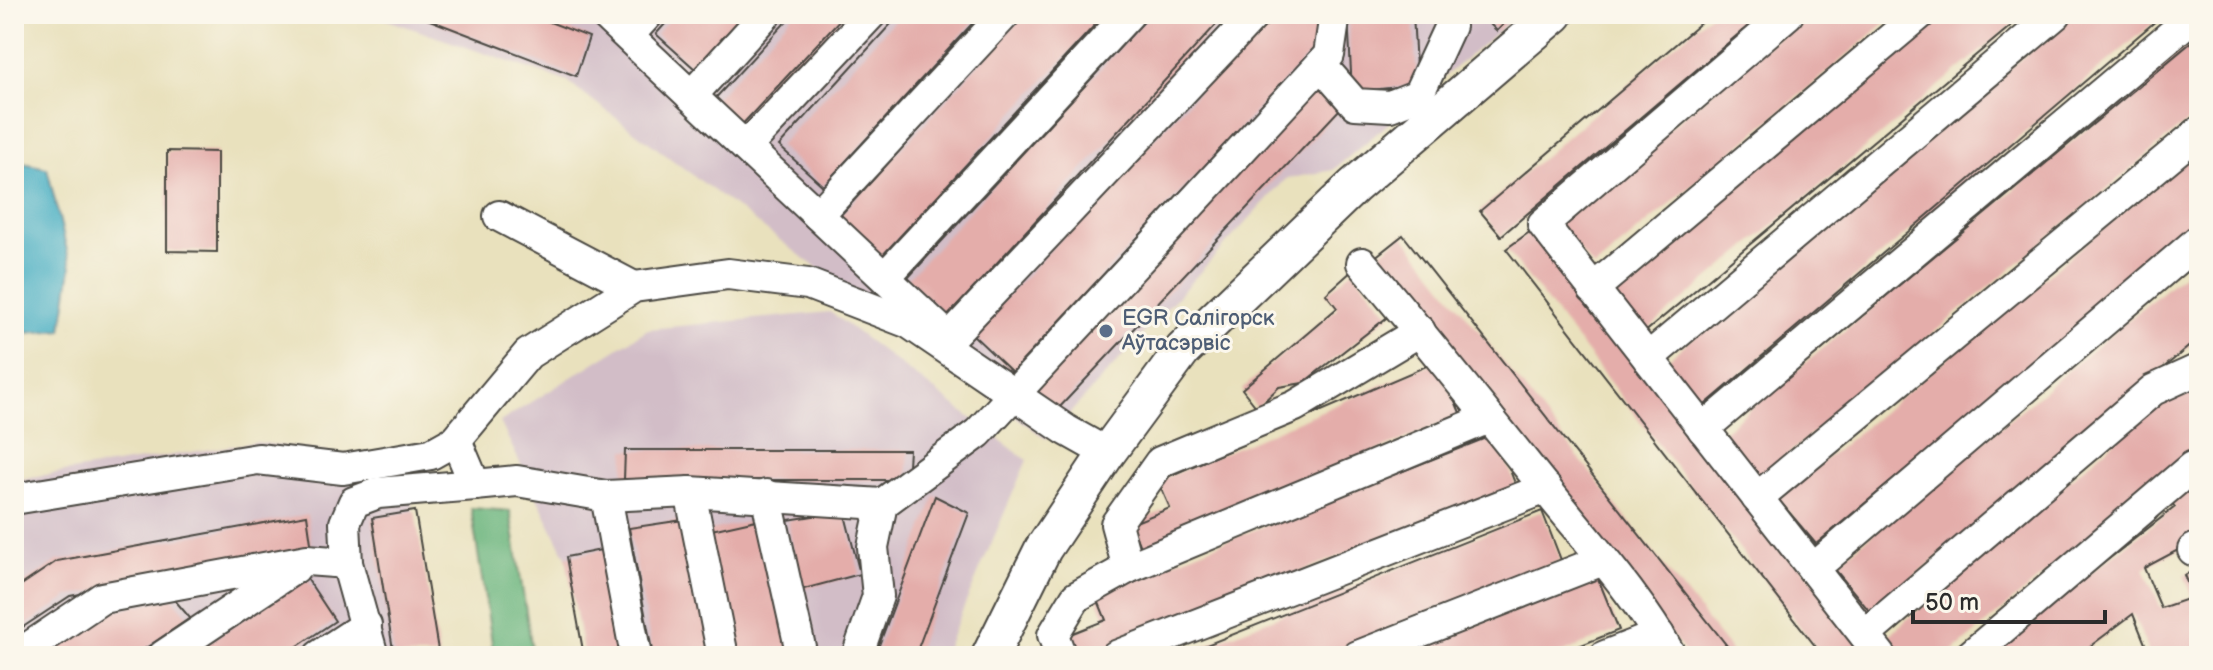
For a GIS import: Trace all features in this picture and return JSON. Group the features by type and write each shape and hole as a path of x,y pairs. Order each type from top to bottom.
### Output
{"main road":[{"path":"990,656 1043,549 1107,453 1183,350 1354,186 1555,14"}],"lane":[{"path":"604,14 638,25 691,96 949,338 971,364"},
{"path":"691,96 766,14"},
{"path":"746,147 871,14"},
{"path":"818,215 1005,14"},
{"path":"885,277 1129,14"},
{"path":"949,338 1255,14"},
{"path":"373,656 347,563 345,523 354,502 378,493 517,481 606,496 690,492 882,504 978,433 1321,65 1329,55 1335,14"},
{"path":"1788,14 1543,224 1873,646 2153,390 2199,369"},
{"path":"1593,289 1920,14"},
{"path":"1648,358 2056,14"},
{"path":"1703,429 2196,14"},
{"path":"1321,65 1355,104 1390,106 1418,95 1449,18"},
{"path":"1757,498 2199,132"},
{"path":"499,216 634,287"},
{"path":"1813,569 2199,240"},
{"path":"1362,263 1603,560 1665,646 1605,656"},
{"path":"14,499 258,459 343,469 431,454 456,440 528,354 634,287 728,274 808,284 909,323 1066,430 1107,453"},
{"path":"1128,568 1116,524 1160,462 1295,406 1420,331"},
{"path":"1061,656 1053,635 1076,597 1128,568 1489,418"},
{"path":"456,440 475,485"},
{"path":"1970,656 2199,464"},
{"path":"1116,656 1546,488"},
{"path":"690,492 723,656"},
{"path":"766,495 802,656"},
{"path":"606,496 636,656"},
{"path":"857,656 878,596 873,547 882,504"},
{"path":"16,656 102,598 307,560 347,563"},
{"path":"163,656 307,560"},
{"path":"1358,656 1603,560"},
{"path":"319,656 366,625"}],"shaded area":[{"path":"370,14 1519,14 1333,170 1286,179 1046,439 568,82"},
{"path":"830,312 1027,460 943,656 584,656 566,557 500,422 648,329"},
{"path":"256,442 358,457 402,450 439,656 14,656 14,480"}],"green space":[{"path":"471,508 510,511 533,656 494,656"}],"water":[{"path":"14,161 47,168 71,267 62,330 14,334"}],"building":[{"path":"414,14 529,14 589,37 576,76"},
{"path":"674,14 745,14 695,69 656,34"},
{"path":"793,14 845,14 737,130 710,104"},
{"path":"900,14 981,14 823,186 779,146"},
{"path":"1025,14 1105,14 880,258 838,218"},
{"path":"1151,14 1226,14 947,317 907,279"},
{"path":"1271,14 1309,14 1329,33 1012,372 972,334"},
{"path":"1348,14 1413,14 1417,85 1352,92"},
{"path":"1480,14 1513,14 1497,31"},
{"path":"1711,14 1762,14 1501,236 1480,211"},
{"path":"1805,14 1896,14 1594,268 1556,223"},
{"path":"1934,14 2025,14 1638,338 1600,293"},
{"path":"2074,14 2164,14 1700,409 1662,364"},
{"path":"2199,36 2199,112 1758,479 1720,434"},
{"path":"1319,86 1341,108 1057,410 1035,389"},
{"path":"2199,149 2199,225 1816,544 1778,499"},
{"path":"167,151 217,152 217,252 167,251"},
{"path":"1535,228 1873,656 1823,656 1506,249"},
{"path":"1403,235 1735,656 1688,656 1374,258"},
{"path":"2199,261 2199,338 1871,613 1833,567"},
{"path":"1353,270 1390,315 1303,383 1279,387 1257,408 1242,389 1337,308 1326,294"},
{"path":"1438,361 1461,415 1142,552 1131,524 1170,508 1158,481"},
{"path":"2199,383 2199,450 2182,458 1948,656 1894,656 1882,641 2165,398"},
{"path":"1496,434 1516,486 1089,656 1076,656 1068,635 1106,620 1095,593"},
{"path":"625,450 909,450 907,480 624,480"},
{"path":"2199,474 2199,539 2144,568 2161,608 2193,597 2184,575 2199,569 2199,656 2150,656 2133,614 2077,656 1985,656 2175,507 2167,497"},
{"path":"935,496 969,513 915,656 875,656"},
{"path":"415,511 439,656 394,656 372,518"},
{"path":"844,511 860,574 800,590 788,520"},
{"path":"1542,511 1561,560 1320,656 1179,656"},
{"path":"307,515 312,550 70,596 14,633 14,590 57,561"},
{"path":"765,518 792,656 734,656 707,531"},
{"path":"690,519 715,656 653,656 629,528"},
{"path":"606,549 627,656 584,656 566,557"},
{"path":"1597,576 1619,630 1554,656 1400,656"},
{"path":"306,577 335,621 283,656 188,656"},
{"path":"173,598 190,618 134,656 37,656 100,614"}],"place":[{"name":"EGR Салігорск Аўтасэрвіс","path":"1106,331"}]}
